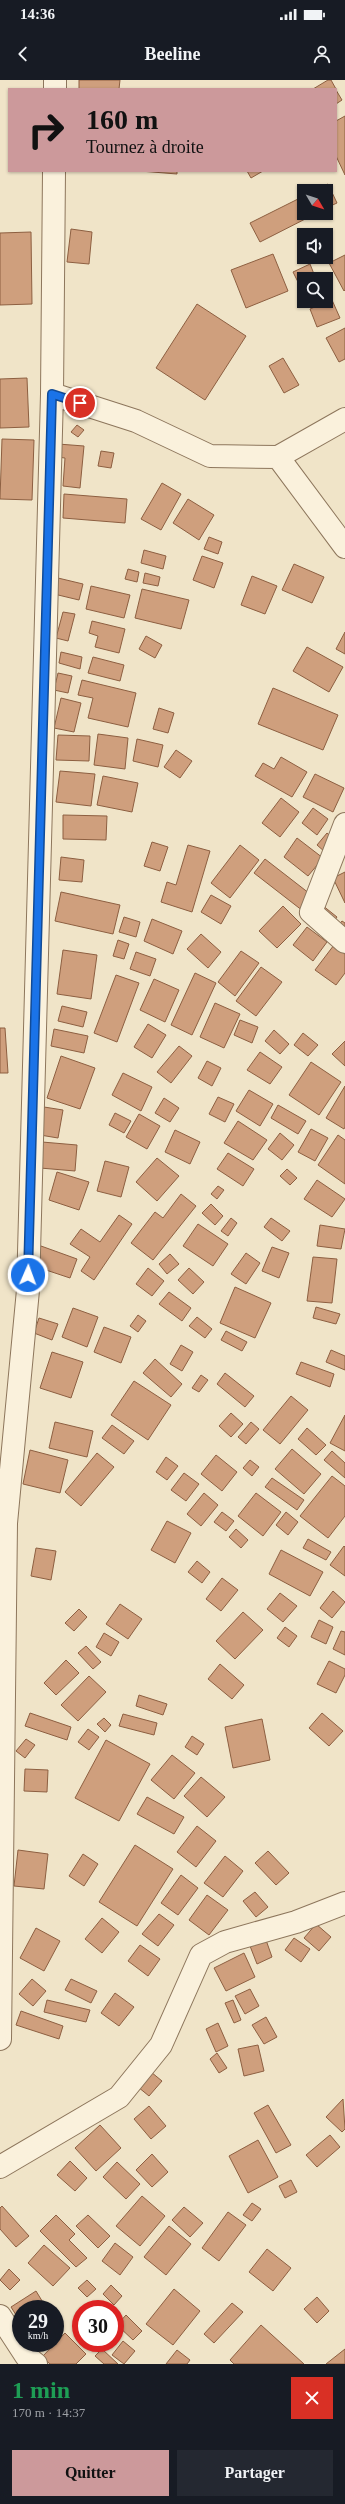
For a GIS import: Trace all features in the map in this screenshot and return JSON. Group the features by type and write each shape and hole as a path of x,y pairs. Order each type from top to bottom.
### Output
{"street":[{"path":"0,2039 6,1523 28,1290 52,394 54,172"},
{"path":"52,394 136,421 210,456 278,457 345,419"},
{"path":"278,457 345,547"},
{"path":"345,824 311,912 345,942"},
{"path":"0,2167 119,2098 161,2045 200,1955 225,1942 296,1922 345,1903"},
{"path":"0,2316 26,2356 36,2364"}],"building":[{"path":"79,80 120,80 119,88 79,88"},
{"path":"328,80 331,80 335,88 315,88"},
{"path":"337,92 342,100 337,103"},
{"path":"345,116 345,175 337,158 337,120"},
{"path":"152,172 177,172 177,174"},
{"path":"248,172 261,172 251,178"},
{"path":"333,195 337,203 333,205"},
{"path":"297,200 297,220 303,220 260,242 250,223"},
{"path":"71,229 92,232 89,264 67,262"},
{"path":"31,232 32,304 0,305 0,233"},
{"path":"273,254 288,291 246,308 231,270"},
{"path":"345,255 344,291 330,264 333,264 333,261"},
{"path":"310,264 313,272 297,272 297,280 293,272"},
{"path":"333,302 340,318 317,327 310,309 333,308"},
{"path":"197,304 246,336 205,400 156,368"},
{"path":"345,328 345,359 339,362 326,338"},
{"path":"283,358 299,385 284,393 269,366"},
{"path":"27,378 29,427 0,428 0,379"},
{"path":"77,425 84,430 78,437 71,432"},
{"path":"2,439 34,440 32,500 0,499"},
{"path":"58,444 84,446 80,488 63,486 65,458 57,457"},
{"path":"101,451 114,453 111,468 98,466"},
{"path":"162,483 181,494 161,530 141,519"},
{"path":"64,494 127,499 125,523 63,518"},
{"path":"188,499 214,515 199,540 173,523"},
{"path":"209,537 222,542 218,554 204,549"},
{"path":"144,550 166,556 163,569 141,563"},
{"path":"202,556 223,563 214,588 193,580"},
{"path":"294,564 324,577 312,603 282,590"},
{"path":"128,569 139,572 137,582 125,579"},
{"path":"145,573 160,577 158,586 143,583"},
{"path":"252,576 277,586 265,614 241,605"},
{"path":"58,578 83,584 79,600 54,594"},
{"path":"91,586 130,595 124,618 86,609"},
{"path":"142,589 189,600 181,629 135,618"},
{"path":"63,612 75,614 68,641 56,638"},
{"path":"92,621 125,629 119,653 95,647 98,636 89,633"},
{"path":"345,632 345,654 336,649"},
{"path":"146,636 162,645 155,658 139,649"},
{"path":"307,647 343,667 329,692 293,671"},
{"path":"61,652 82,657 80,669 59,663"},
{"path":"93,657 124,665 120,681 88,673"},
{"path":"58,673 72,676 68,693 54,690"},
{"path":"82,680 136,693 128,727 88,718 93,698 78,695"},
{"path":"273,688 338,715 323,750 258,724"},
{"path":"61,698 81,703 74,732 54,728"},
{"path":"159,708 174,713 168,733 153,729"},
{"path":"98,734 128,738 125,769 94,765"},
{"path":"58,735 90,736 89,761 56,760"},
{"path":"137,739 163,745 158,767 133,761"},
{"path":"176,750 192,761 180,778 164,767"},
{"path":"281,757 307,772 292,797 255,776 263,763 274,769"},
{"path":"60,771 95,774 91,806 56,802"},
{"path":"315,774 344,788 333,812 303,797"},
{"path":"103,776 138,783 132,812 97,805"},
{"path":"281,798 299,812 280,837 262,823"},
{"path":"313,808 328,819 317,835 302,823"},
{"path":"63,815 107,816 106,840 63,839"},
{"path":"327,833 335,840 325,852 317,845"},
{"path":"297,838 323,858 308,876 284,857"},
{"path":"152,842 168,847 160,871 144,866"},
{"path":"188,845 210,851 192,912 161,902 167,882 176,885"},
{"path":"240,845 259,860 230,898 211,883"},
{"path":"61,857 84,860 82,882 59,880"},
{"path":"265,859 314,897 303,911 254,873"},
{"path":"345,872 345,903 333,878"},
{"path":"61,892 120,905 113,934 55,921"},
{"path":"211,895 231,906 221,924 201,912"},
{"path":"322,905 337,917 332,924"},
{"path":"283,906 301,924 277,948 259,931"},
{"path":"124,917 140,922 136,937 119,932"},
{"path":"152,919 182,931 173,954 144,941"},
{"path":"342,921 345,923 345,935 336,928"},
{"path":"307,927 327,942 313,961 293,945"},
{"path":"201,934 221,952 208,968 187,949"},
{"path":"118,940 129,944 124,959 113,956"},
{"path":"334,945 345,954 345,973 336,985 315,970"},
{"path":"63,950 97,955 91,999 57,994"},
{"path":"241,951 259,963 235,996 218,982"},
{"path":"136,952 156,959 150,976 130,969"},
{"path":"261,967 282,982 256,1016 236,1001"},
{"path":"195,973 216,983 192,1035 171,1025"},
{"path":"116,975 139,983 117,1042 94,1033"},
{"path":"154,979 179,990 165,1022 140,1010"},
{"path":"215,1003 240,1014 224,1048 200,1037"},
{"path":"62,1006 87,1012 83,1027 58,1021"},
{"path":"240,1020 258,1027 252,1043 234,1035"},
{"path":"148,1024 166,1035 152,1058 134,1047"},
{"path":"0,1028 5,1028 8,1073 0,1073"},
{"path":"54,1029 88,1036 84,1053 51,1046"},
{"path":"274,1030 289,1044 280,1054 265,1041"},
{"path":"303,1033 318,1045 308,1056 294,1045"},
{"path":"345,1041 345,1066 332,1054"},
{"path":"179,1046 192,1056 171,1083 157,1072"},
{"path":"260,1052 282,1067 270,1084 247,1070"},
{"path":"61,1056 95,1068 80,1109 47,1098"},
{"path":"207,1061 221,1068 212,1086 198,1078"},
{"path":"311,1062 341,1082 319,1115 289,1095"},
{"path":"123,1073 152,1087 141,1111 112,1095"},
{"path":"345,1086 345,1127 344,1129 326,1118"},
{"path":"249,1090 273,1104 260,1126 236,1111"},
{"path":"218,1097 234,1104 225,1122 209,1114"},
{"path":"164,1098 179,1108 170,1122 155,1113"},
{"path":"278,1105 306,1121 298,1134 271,1118"},
{"path":"44,1107 63,1110 58,1138 40,1135"},
{"path":"115,1113 131,1121 124,1133 109,1125"},
{"path":"139,1114 160,1126 147,1149 126,1137"},
{"path":"238,1121 267,1140 253,1160 224,1143"},
{"path":"311,1129 328,1138 315,1161 298,1152"},
{"path":"175,1130 200,1142 190,1164 165,1152"},
{"path":"280,1133 294,1145 282,1160 268,1149"},
{"path":"338,1135 345,1140 345,1184 318,1165"},
{"path":"42,1142 77,1145 75,1171 40,1168"},
{"path":"228,1153 254,1169 243,1186 217,1169"},
{"path":"157,1158 179,1176 157,1201 136,1182"},
{"path":"105,1161 129,1167 121,1197 97,1191"},
{"path":"287,1169 297,1178 290,1185 280,1176"},
{"path":"57,1172 89,1182 79,1210 49,1200"},
{"path":"317,1180 345,1199 332,1217 304,1199"},
{"path":"218,1186 224,1190 217,1199 211,1194"},
{"path":"181,1194 196,1206 153,1260 131,1243 155,1212 163,1218"},
{"path":"211,1204 223,1216 215,1225 202,1213"},
{"path":"119,1215 132,1224 94,1280 81,1271 90,1257 70,1244 81,1229 100,1242"},
{"path":"231,1218 237,1223 228,1236 221,1231"},
{"path":"271,1218 290,1231 282,1241 264,1227"},
{"path":"198,1224 228,1244 213,1266 183,1246"},
{"path":"320,1225 345,1229 341,1249 317,1246"},
{"path":"41,1246 77,1259 70,1278 34,1266"},
{"path":"272,1247 289,1253 279,1278 262,1271"},
{"path":"246,1253 260,1263 246,1284 231,1274"},
{"path":"170,1254 179,1264 167,1274 159,1264"},
{"path":"313,1257 337,1259 332,1303 307,1301"},
{"path":"148,1268 164,1281 152,1296 136,1284"},
{"path":"189,1268 204,1282 193,1294 178,1280"},
{"path":"235,1287 271,1303 255,1338 220,1323"},
{"path":"169,1292 191,1308 182,1321 159,1304"},
{"path":"316,1307 340,1314 336,1324 313,1318"},
{"path":"73,1308 98,1317 87,1347 62,1337"},
{"path":"138,1315 146,1321 138,1332 130,1326"},
{"path":"197,1317 212,1329 205,1338 189,1326"},
{"path":"39,1318 58,1324 52,1340 34,1333"},
{"path":"104,1327 131,1337 121,1363 94,1352"},
{"path":"226,1331 247,1342 242,1351 221,1340"},
{"path":"181,1345 193,1352 182,1371 170,1364"},
{"path":"331,1350 345,1356 345,1370 326,1362"},
{"path":"52,1352 83,1362 71,1398 40,1388"},
{"path":"155,1359 182,1384 171,1397 143,1373"},
{"path":"301,1362 334,1374 330,1387 296,1374"},
{"path":"225,1373 254,1396 245,1407 217,1384"},
{"path":"201,1375 208,1380 199,1392 192,1388"},
{"path":"134,1381 171,1405 148,1440 111,1415"},
{"path":"291,1396 308,1410 280,1444 263,1430"},
{"path":"231,1413 243,1424 231,1437 219,1426"},
{"path":"345,1415 345,1451 330,1443"},
{"path":"55,1422 93,1431 87,1457 49,1448"},
{"path":"251,1422 259,1429 246,1444 238,1437"},
{"path":"112,1425 134,1441 124,1454 102,1438"},
{"path":"307,1428 326,1445 316,1455 298,1439"},
{"path":"292,1449 321,1474 304,1494 275,1469"},
{"path":"30,1450 68,1460 60,1493 23,1484"},
{"path":"332,1451 345,1463 345,1478 324,1460"},
{"path":"97,1453 114,1467 81,1506 65,1492"},
{"path":"216,1455 237,1472 222,1491 201,1474"},
{"path":"166,1457 178,1466 167,1480 156,1472"},
{"path":"250,1460 259,1467 252,1476 243,1468"},
{"path":"184,1473 199,1484 186,1501 171,1490"},
{"path":"332,1476 345,1486 345,1516 328,1538 300,1516"},
{"path":"272,1478 304,1500 297,1510 265,1487"},
{"path":"204,1493 218,1505 201,1526 187,1514"},
{"path":"256,1493 281,1512 263,1536 238,1516"},
{"path":"222,1512 234,1521 226,1531 214,1522"},
{"path":"286,1512 298,1522 288,1535 276,1525"},
{"path":"167,1521 191,1533 175,1563 151,1550"},
{"path":"236,1529 248,1540 241,1548 229,1537"},
{"path":"308,1539 331,1552 326,1560 303,1548"},
{"path":"344,1546 345,1547 345,1576 330,1565"},
{"path":"36,1548 56,1551 51,1580 31,1576"},
{"path":"281,1550 323,1572 310,1596 269,1574"},
{"path":"197,1561 210,1572 202,1583 188,1572"},
{"path":"222,1578 238,1590 221,1611 206,1599"},
{"path":"333,1591 345,1602 332,1618 320,1608"},
{"path":"280,1593 297,1606 283,1622 267,1609"},
{"path":"120,1604 142,1619 128,1639 106,1624"},
{"path":"79,1609 87,1617 74,1631 65,1623"},
{"path":"243,1612 263,1630 235,1659 216,1641"},
{"path":"319,1620 333,1627 326,1644 311,1637"},
{"path":"285,1627 297,1636 289,1647 277,1638"},
{"path":"341,1631 345,1632 345,1655 333,1649"},
{"path":"104,1633 119,1642 111,1656 96,1647"},
{"path":"86,1646 101,1662 93,1669 78,1653"},
{"path":"66,1660 79,1673 56,1695 44,1683"},
{"path":"329,1661 345,1669 345,1675 336,1693 317,1684"},
{"path":"220,1664 244,1685 232,1699 208,1679"},
{"path":"89,1676 106,1692 78,1721 61,1705"},
{"path":"139,1695 167,1704 163,1715 136,1706"},
{"path":"30,1713 71,1727 67,1740 25,1726"},
{"path":"322,1713 343,1731 329,1746 309,1728"},
{"path":"123,1714 157,1723 154,1735 119,1726"},
{"path":"104,1718 111,1725 105,1732 97,1724"},
{"path":"262,1719 270,1760 233,1768 225,1727"},
{"path":"88,1729 99,1737 89,1750 78,1742"},
{"path":"192,1736 204,1744 197,1755 185,1747"},
{"path":"26,1739 35,1745 25,1758 16,1751"},
{"path":"106,1740 150,1764 119,1821 75,1798"},
{"path":"172,1755 195,1773 174,1799 151,1780"},
{"path":"25,1769 48,1770 47,1792 24,1791"},
{"path":"201,1777 225,1797 207,1817 184,1796"},
{"path":"147,1797 184,1817 174,1834 137,1814"},
{"path":"197,1826 216,1841 196,1867 177,1852"},
{"path":"135,1845 173,1869 137,1926 99,1902"},
{"path":"18,1850 48,1854 44,1889 14,1886"},
{"path":"268,1851 289,1873 276,1885 255,1863"},
{"path":"83,1854 98,1864 84,1886 69,1876"},
{"path":"225,1856 243,1871 223,1897 204,1883"},
{"path":"181,1875 198,1888 178,1915 161,1903"},
{"path":"255,1892 268,1907 256,1917 243,1901"},
{"path":"207,1895 228,1910 209,1935 189,1920"},
{"path":"159,1914 174,1925 158,1946 142,1934"},
{"path":"102,1918 119,1932 102,1953 85,1939"},
{"path":"316,1924 331,1937 319,1951 304,1938"},
{"path":"36,1928 60,1941 44,1971 20,1958"},
{"path":"294,1938 310,1949 301,1962 285,1950"},
{"path":"266,1940 272,1957 257,1964 250,1946"},
{"path":"140,1945 160,1959 148,1976 128,1961"},
{"path":"244,1953 255,1977 226,1991 214,1968"},
{"path":"32,1979 46,1991 33,2006 19,1994"},
{"path":"71,1979 97,1991 91,2003 65,1990"},
{"path":"250,1989 259,2006 245,2014 235,1996"},
{"path":"115,1993 134,2007 119,2026 101,2013"},
{"path":"47,2000 90,2010 86,2022 44,2012"},
{"path":"233,2000 241,2020 234,2023 225,2003"},
{"path":"21,2011 63,2026 59,2039 16,2025"},
{"path":"266,2017 277,2037 264,2044 252,2025"},
{"path":"218,2023 228,2046 216,2052 206,2029"},
{"path":"258,2045 264,2071 244,2076 238,2049"},
{"path":"217,2053 227,2068 219,2073 210,2059"},
{"path":"151,2072 162,2081 149,2096 138,2087"},
{"path":"343,2099 345,2129 342,2132 326,2117"},
{"path":"268,2105 291,2145 276,2153 254,2113"},
{"path":"149,2106 166,2126 151,2139 134,2119"},
{"path":"100,2125 121,2148 96,2171 75,2148"},
{"path":"330,2135 340,2147 317,2167 306,2155"},
{"path":"258,2140 278,2177 248,2193 229,2156"},
{"path":"152,2154 168,2172 152,2187 136,2170"},
{"path":"70,2161 87,2178 75,2191 57,2175"},
{"path":"117,2162 140,2184 126,2199 103,2177"},
{"path":"291,2180 297,2192 285,2198 279,2186"},
{"path":"142,2196 165,2216 140,2246 116,2226"},
{"path":"252,2203 261,2209 252,2221 243,2215"},
{"path":"2,2206 29,2236 16,2247 0,2229 0,2208"},
{"path":"184,2207 203,2223 190,2237 172,2220"},
{"path":"228,2212 246,2225 219,2261 202,2248"},
{"path":"56,2215 75,2234 69,2240 87,2258 76,2267 40,2231"},
{"path":"88,2215 110,2236 98,2248 76,2226"},
{"path":"169,2226 191,2244 166,2275 144,2257"},
{"path":"115,2243 133,2257 120,2275 102,2261"},
{"path":"44,2245 70,2268 53,2286 28,2263"},
{"path":"267,2249 291,2268 273,2291 249,2272"},
{"path":"9,2269 20,2280 10,2290 0,2280"},
{"path":"87,2280 96,2289 87,2297 78,2288"},
{"path":"111,2285 122,2296 118,2300 109,2300 103,2294"},
{"path":"174,2289 200,2311 173,2345 146,2324"},
{"path":"36,2291 42,2300 22,2300"},
{"path":"317,2297 329,2311 317,2323 304,2309"},
{"path":"232,2303 243,2312 214,2343 204,2334"},
{"path":"126,2315 142,2331 133,2340 124,2332 124,2317"},
{"path":"261,2325 304,2364 234,2364 230,2360"},
{"path":"65,2333 72,2340 72,2352 84,2352 86,2354 76,2364 50,2364 42,2357 47,2352 64,2352"},
{"path":"124,2342 135,2351 124,2364 112,2355 114,2352 124,2352"},
{"path":"345,2349 345,2364 326,2364"},
{"path":"177,2350 190,2360 187,2364 166,2364"},
{"path":"99,2352 105,2352 118,2364 104,2364 95,2356"}],"route":[{"path":"28,1275 52,394 80,403"}]}
